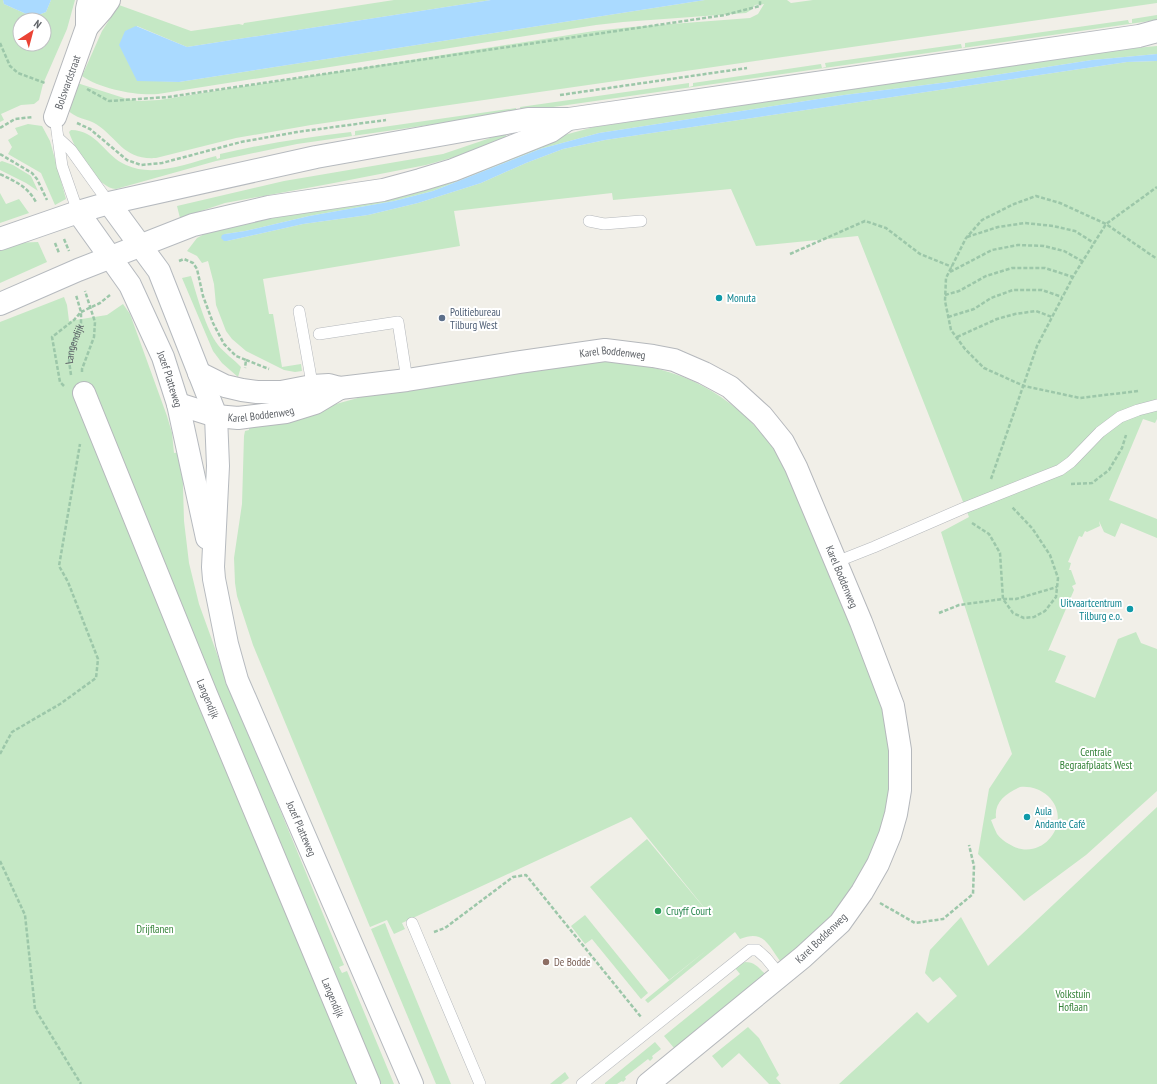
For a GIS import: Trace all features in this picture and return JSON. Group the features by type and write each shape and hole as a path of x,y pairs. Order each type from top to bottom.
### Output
{"street":[{"name":"Bolswardstraat","path":"56,128 66,84 87,27 87,9 89,0"},
{"name":"Bolswardstraat","path":"87,27 109,0"},
{"path":"0,239 109,203 316,157 528,119 569,119 1151,34"},
{"path":"0,304 78,270 193,225 269,207 383,190 420,180 454,170 551,131 569,119"},
{"name":"Jozef Platteweg","path":"109,203 159,271 216,416 218,466 213,567"},
{"name":"Jozef Platteweg","path":"78,212 130,285 163,357 178,404 213,567 227,644 237,680 412,1084"},
{"name":"Karel Boddenweg","path":"199,373 225,386 242,390 314,394 340,388 407,380 605,350 674,360 704,373 730,387 762,416 783,442 796,467 836,562 893,706 900,750 900,790 896,814 890,836 878,864 862,892 840,923 803,957 648,1084"},
{"name":"Langendijk","path":"75,390 210,702 369,1084"},
{"name":"Karel Boddenweg","path":"178,404 216,416 238,418 286,412 314,394"}],"lane":[{"path":"56,128 109,203"},
{"name":"Bolswardstraat","path":"56,128 62,166 78,212"},
{"path":"589,221 604,224 641,221"},
{"path":"299,311 314,394"},
{"path":"319,334 398,322 407,380"},
{"path":"836,562 1060,470 1072,462 1100,432 1120,416 1157,405"},
{"path":"412,922 480,1084"},
{"path":"582,1084 750,950 757,950 766,958 780,975"}],"path":[{"path":"0,43 10,66 18,73 30,78 66,84 109,101 168,97 725,15 760,6 760,0"},
{"path":"558,95 748,68"},
{"path":"0,128 15,119 36,116 56,128 72,121 90,129 127,160 141,165 162,163 241,142 297,132 392,119"},
{"path":"984,500 1037,346 1073,277 1106,224 1157,187"},
{"path":"1142,390 1080,398 1024,386 984,368 965,349 952,330 945,301 946,278 966,238 982,220 1014,204 1036,196 1060,203 1106,224 1157,259"},
{"path":"790,254 865,221 886,228 920,254 952,267"},
{"path":"966,238 998,227 1025,223 1053,226 1075,231 1094,242"},
{"path":"950,272 992,250 1018,245 1044,246 1064,251 1082,262"},
{"path":"159,271 184,259 194,263 197,269 203,296 213,323 224,344 236,356 246,360 242,390"},
{"path":"945,295 959,291 986,276 1012,268 1045,268 1073,277"},
{"path":"948,317 974,309 990,298 1014,290 1042,290 1062,297"},
{"path":"957,337 997,319 1015,314 1036,311 1052,317"},
{"name":"Langendijk","path":"81,312 81,323 71,348 69,361 70,374 75,390 60,382 52,337 74,320 81,312"},
{"path":"1047,476 1065,484 1092,483 1109,470 1122,448 1126,435 1120,416"},
{"path":"0,754 12,732 60,704 96,678 98,659 68,582 59,566 80,440"},
{"path":"948,515 971,523 989,534 1000,553 1003,599 1013,613 1024,618 1034,617 1046,611 1056,598 1058,578 1050,555 1032,528 999,494"},
{"path":"939,613 959,605 1003,599 1016,599 1057,588"},
{"path":"862,892 915,923 943,919 973,894 974,866 969,845"},
{"path":"0,861 25,915 35,1009 81,1084"},
{"path":"419,938 445,928 513,877 526,875 651,1029"}],"green space":[{"path":"0,0 3,0 4,4 22,12 12,12 12,52 52,52 52,12 46,12 51,0 75,0 67,29 43,84 39,100 34,104 21,105 1,114 4,120 0,122"},
{"path":"394,0 491,0 187,47 137,26 137,80 179,82 705,0 787,0 791,3 813,0 1157,0 1157,3 311,125 236,138 156,158 136,156 122,147 96,124 77,117 68,110 74,82 127,99 138,101 159,100 594,31 750,18 758,14 764,4 755,5 746,13 596,25 158,94 140,94 119,91 99,85 82,76 102,31 119,5 191,31 239,24 243,25 244,23"},
{"path":"1157,15 1157,20 297,144 216,161 116,189 109,187 95,175 81,157 69,132 71,130 88,134 112,156 126,165 137,169 159,170 216,156 217,159 220,158 220,154 269,144 351,132 352,136 355,135 355,131 516,108 517,112 521,111 520,107 689,83 689,87 693,86 693,83 821,64 822,68 826,67 825,63 961,44 962,48 965,47 965,43 1128,20 1129,23 1132,23 1132,19"},
{"name":"Centrale Begraafplaats West","path":"1157,46 1157,54 1092,60 949,82 844,95 599,133 540,149 433,191 394,201 309,216 245,231 225,234 224,241 303,224 368,215 418,203 481,183 526,163 563,149 605,140 1127,62 1157,61 1157,419 1155,423 1143,419 1109,500 1157,519 1157,538 1121,523 1115,537 1104,532 1099,521 1100,526 1087,532 1085,531 1082,537 1079,536 1068,562 1071,563 1069,570 1071,570 1076,584 1072,586 1074,590 1048,651 1050,650 1066,656 1055,682 1095,698 1118,639 1136,632 1141,643 1157,649 1157,791 1086,855 1024,901 978,854 989,789 1012,754 941,532 969,517 858,236 756,246 731,189 613,200 612,193 454,211 460,246 263,279 269,314 273,314 282,367 301,364 302,371 295,372 284,370 246,351 232,339 226,331 216,305 214,284 208,261 202,263 197,256 187,251 197,238 210,231 594,127 1125,49","holes":["1024,787 1038,790 1048,796 1055,806 1058,817 1056,828 1051,838 1043,845 1032,849 1021,849 1006,842 997,834 991,820 996,818 997,807 1002,799 1015,789"]},
{"path":"28,124 42,126 50,141 66,199 55,205 41,173 8,154 12,147 8,140 18,134 15,128"},
{"path":"505,133 508,142 426,165 225,203 180,218 177,206 284,181 443,154"},
{"path":"2,161 13,165 31,176 38,191 0,170 0,162"},
{"path":"0,193 6,204 19,199 29,213 0,223"},
{"path":"38,242 47,262 0,283 0,248 12,243"},
{"path":"191,276 202,312 214,338 218,345 241,367 238,377 222,363 213,351 182,278"},
{"name":"Drijflanen","path":"64,297 67,305 69,321 107,315 123,304 130,314 167,416 172,433 174,453 182,452 184,521 189,563 199,604 225,676 344,965 339,967 342,973 347,971 394,1084 0,1084 0,322"},
{"path":"599,361 628,363 656,368 681,376 705,387 728,402 748,419 767,440 784,464 877,684 890,734 891,790 875,851 841,909 781,962 765,940 755,936 748,936 740,939 735,932 648,1003 645,1000 708,949 669,980 590,887 647,839 715,921 631,817 402,923 405,929 394,934 387,920 370,927 253,645 237,596 235,583 234,558 242,504 244,436 245,431 249,430 249,426 288,421 336,404 365,396"},
{"name":"Volkstuin Hoflaan","path":"1157,807 1157,1084 839,1084 917,1012 928,1023 957,996 940,977 933,982 925,973 930,950 961,917 988,966"},
{"path":"585,915 648,993 641,999 592,939 585,944 571,926"},
{"path":"385,923 451,1084 436,1084 371,929"},
{"path":"745,962 754,964 766,975 674,1048 664,1036 740,974 735,968"},
{"path":"748,1027 759,1038 779,1075 776,1078 781,1084 769,1084 739,1053 722,1068 712,1056"},
{"path":"655,1042 661,1049 652,1056 653,1058 650,1061 648,1059 625,1077 626,1079 623,1082 622,1081 617,1084 605,1084 605,1083"},
{"path":"565,1072 569,1078 561,1084 550,1084"}],"water":[{"path":"3,0 51,0 46,12 22,12 4,4"},
{"path":"491,0 705,0 179,82 137,81 119,45 125,31 136,26 187,47"},
{"path":"1157,54 1157,61 1127,62 605,140 563,149 526,163 481,183 418,203 368,215 303,224 227,241 224,241 221,238 222,235 225,234 245,231 309,216 394,201 433,191 540,149 599,133 844,95 949,82 1092,60"}],"place":[{"name":"Monuta","path":"719,298"},
{"name":"Politiebureau Tilburg West","path":"442,318"},
{"name":"Uitvaartcentrum Tilburg e.o.","path":"1130,609"},
{"name":"Aula Andante Café","path":"1027,817"},
{"name":"Cruyff Court","path":"658,911"},
{"name":"De Bodde","path":"546,962"}]}
